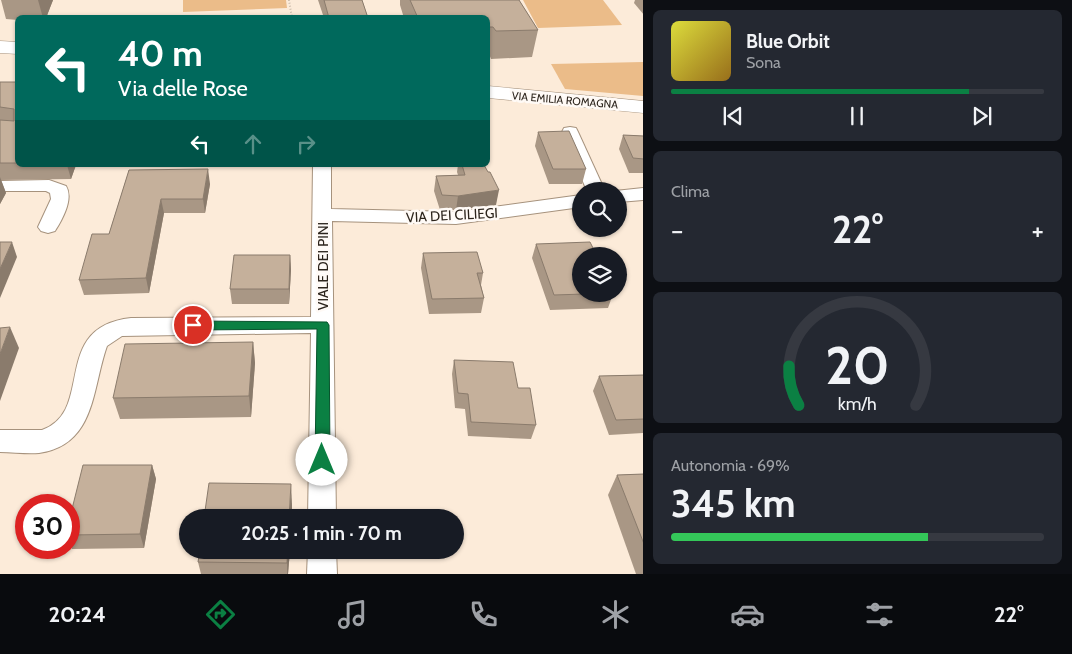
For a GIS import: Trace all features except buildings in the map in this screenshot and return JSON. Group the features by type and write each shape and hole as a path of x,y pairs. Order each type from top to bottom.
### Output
{"main road":[{"path":"0,47 15,48"},
{"name":"VIA EMILIA ROMAGNA","path":"490,92 643,107"}],"street":[{"path":"570,132 592,182"},
{"name":"VIALE DEI PINI","path":"322,167 322,509"},
{"path":"0,186 49,186 59,190 60,200 48,227"},
{"path":"627,195 643,194"},
{"name":"VIA DEI CILIEGI","path":"322,215 456,218 572,202"},
{"path":"0,441 41,441 59,436 66,430 74,419 97,342 102,336 118,328 137,326 323,325"},
{"path":"322,559 322,574"}],"path":[{"path":"289,0 292,15"}],"shaded area":[{"path":"183,0 286,0 287,8 183,12"},
{"path":"523,0 603,0 622,25 538,28"},
{"path":"643,62 643,96 565,89 551,64"}],"route":[{"path":"193,325 323,325 322,460"}]}
